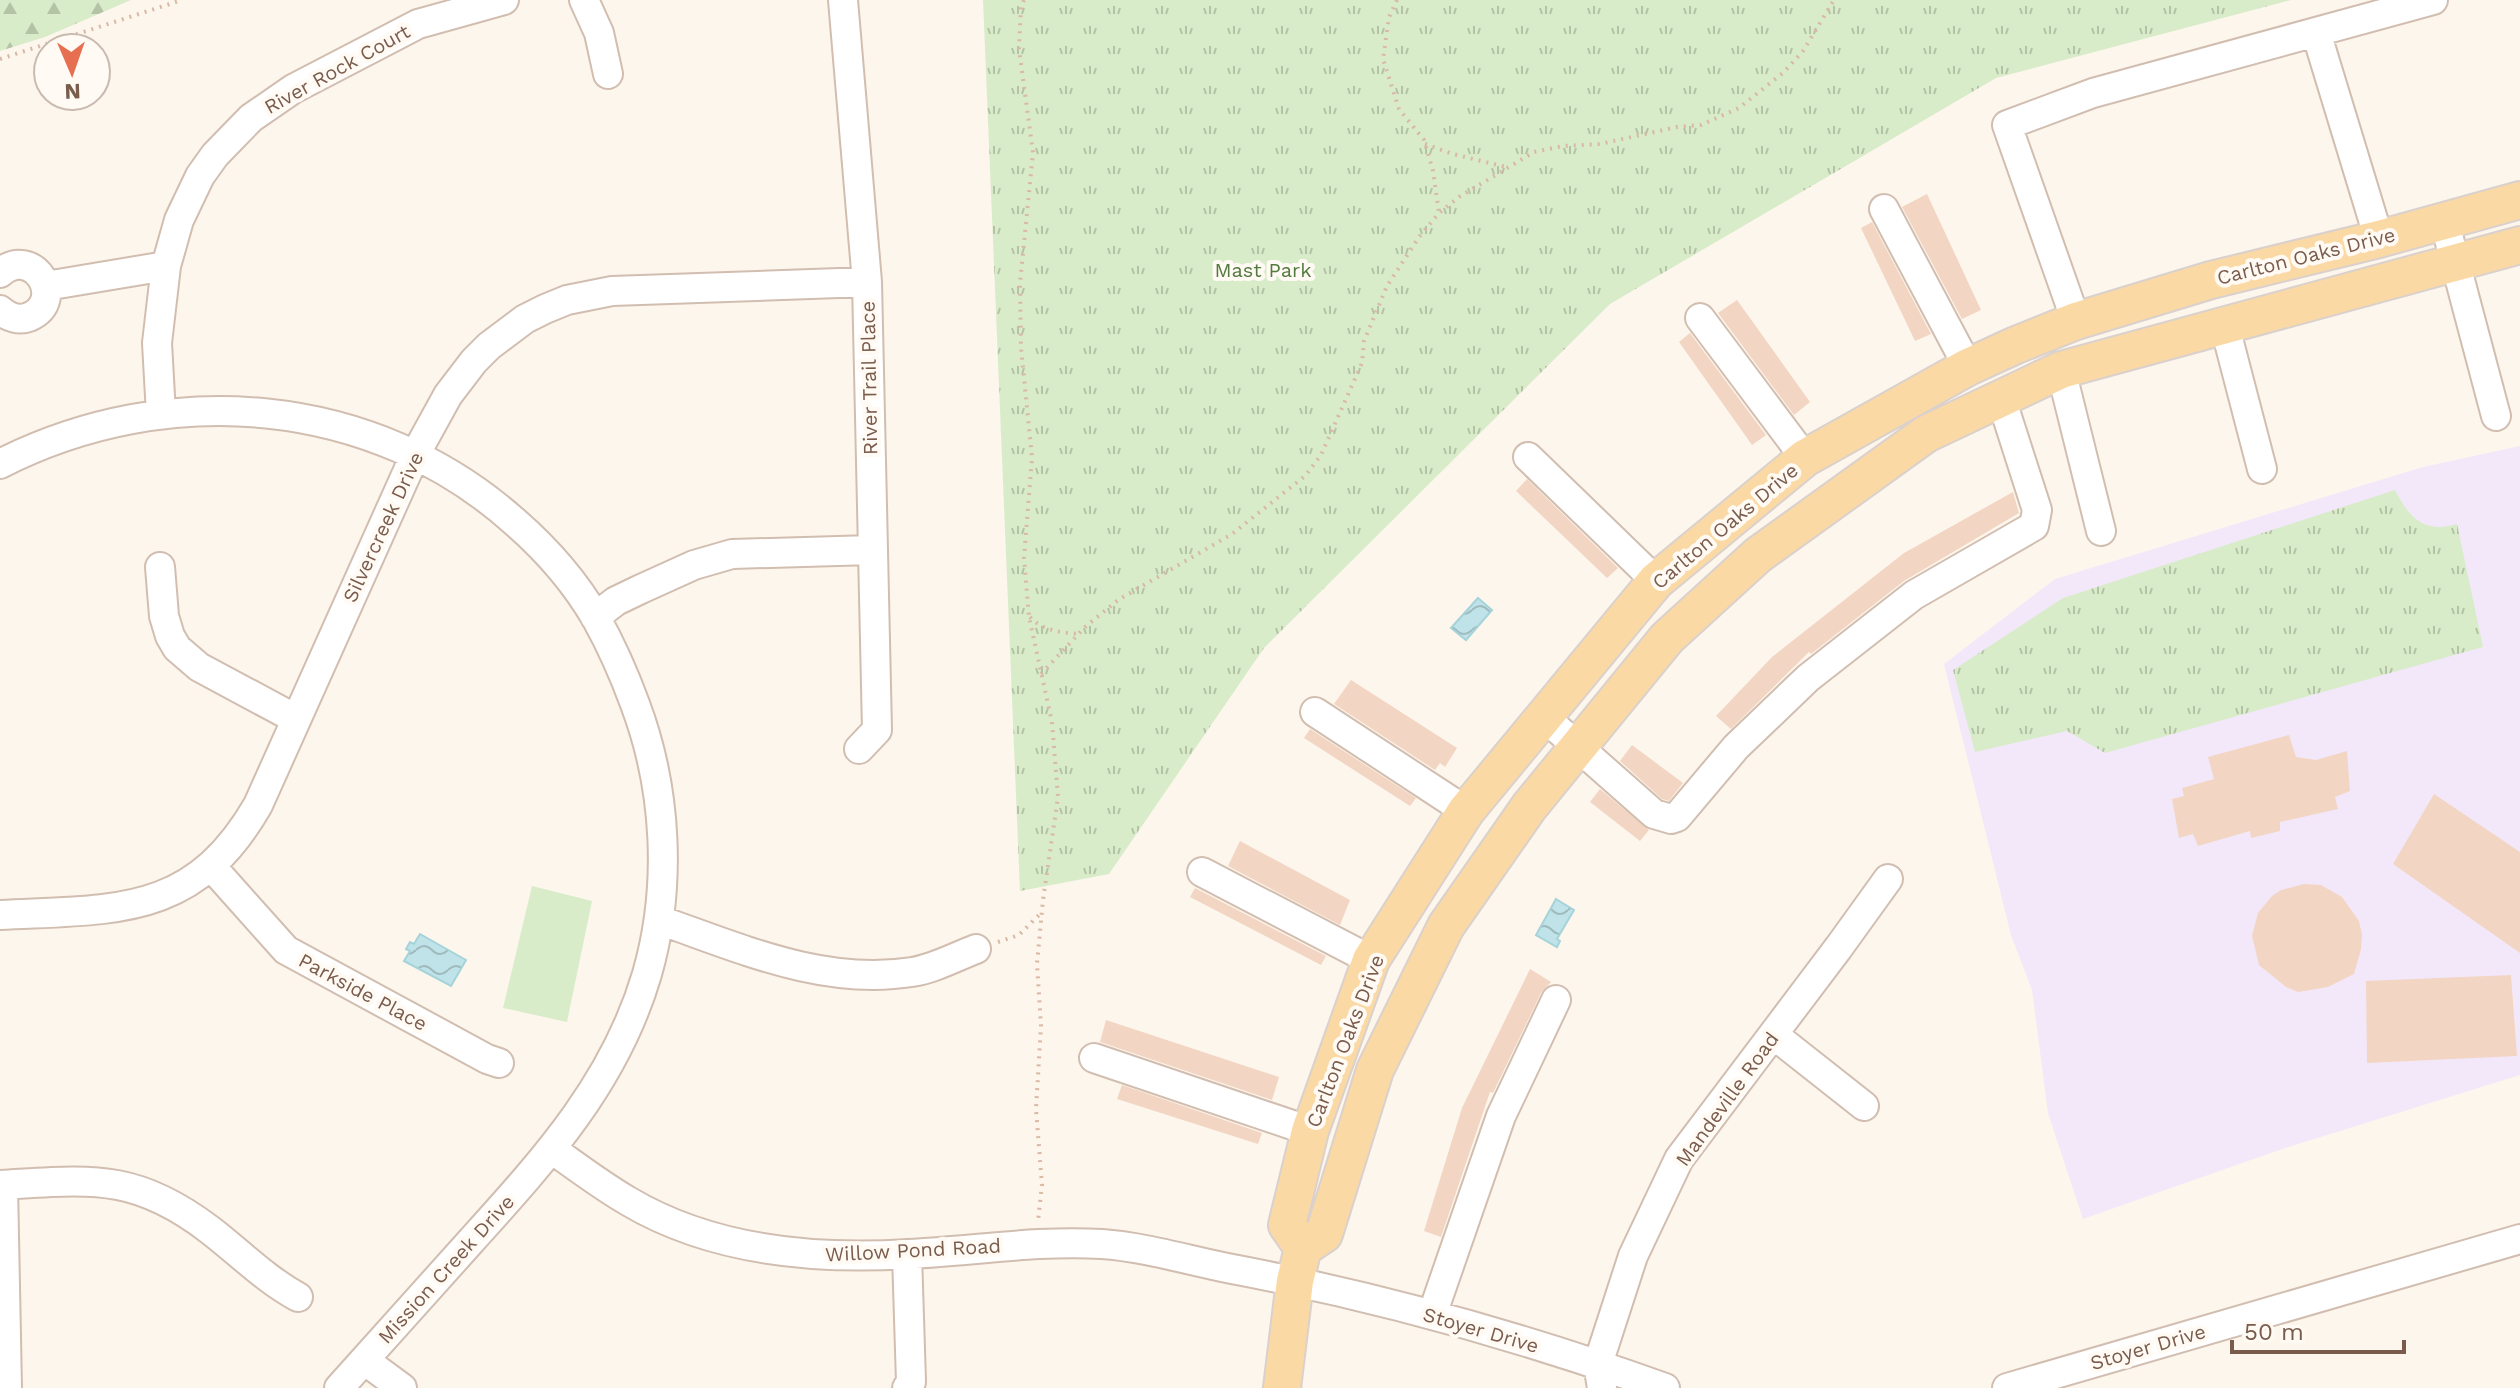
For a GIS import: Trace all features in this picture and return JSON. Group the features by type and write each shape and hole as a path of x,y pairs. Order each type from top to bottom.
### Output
{"main road":[{"name":"Carlton Oaks Drive","path":"1299,1264 1287,1225 1310,1131 1371,960 1466,811 1656,581 1805,458 1968,367 2016,345 2076,321 2211,280 2379,239 2520,200"},
{"name":"Carlton Oaks Drive","path":"1299,1264 1324,1234 1375,1070 1446,926 1529,807 1667,638 1758,555 1926,434 2031,383 2520,245"},
{"path":"1282,1388 1299,1264"}],"street":[{"name":"River Rock Court","path":"161,414 157,343 166,266 179,220 200,176 223,145 251,118 293,89 418,24 504,0"},
{"path":"584,0 599,33 608,74"},
{"name":"River Trail Place","path":"843,0 867,282 877,730 859,749"},
{"path":"2076,321 2007,125 2093,93 2433,0"},
{"path":"2316,32 2379,239"},
{"path":"1884,209 1968,367"},
{"path":"2444,220 2496,416"},
{"path":"0,273 12,266 29,267 43,278 46,286 44,304 31,316 14,318 0,310"},
{"path":"46,286 166,266"},
{"name":"Silvercreek Drive","path":"0,915 115,909 136,905 175,889 211,866 245,827 258,805 415,455 448,395 481,353 525,319 567,300 612,291 867,282"},
{"path":"1700,318 1805,458"},
{"path":"2225,327 2262,469"},
{"path":"2016,345 2101,531"},
{"path":"1544,717 1654,814 1663,818 1677,817 1736,747 1808,678 1914,595 2030,530 2037,521 2031,383"},
{"name":"Mission Creek Drive","path":"0,464 91,427 161,414 226,410 304,418 342,427 415,455 476,490 530,535 561,570 595,617 627,683 651,754 662,823 659,920 639,998 600,1082 553,1150 339,1388"},
{"path":"1528,457 1656,581"},
{"path":"595,617 616,601 641,589 694,565 732,554 872,550"},
{"path":"160,567 164,616 177,648 199,667 296,719"},
{"path":"1315,712 1466,811"},
{"name":"Parkside Place","path":"211,866 286,950 499,1063"},
{"path":"1202,872 1371,960"},
{"name":"Mandeville Road","path":"1600,1376 1633,1256 1679,1159 1888,879"},
{"path":"659,920 775,960 803,968 846,974 915,972 976,949"},
{"path":"1432,1315 1501,1116 1556,1000"},
{"path":"1774,1035 1864,1106"},
{"path":"1094,1058 1310,1131"},
{"name":"Willow Pond Road","path":"553,1150 627,1201 685,1228 761,1248 807,1254 907,1254 1034,1244 1104,1244 1299,1264"},
{"path":"7,1388 1,1185 99,1181 136,1188 178,1207 270,1282 298,1297"},
{"name":"Stoyer Drive","path":"2007,1388 2520,1239"},
{"path":"907,1254 911,1382 907,1388"},
{"name":"Stoyer Drive","path":"1299,1264 1600,1376 1665,1388"},
{"path":"364,1360 402,1388"}],"path":[{"path":"0,59 182,0"},
{"path":"1024,0 1019,49 1033,153 1020,283 1021,348 1032,457 1024,558 1029,616 1052,722 1058,797 1037,964 1041,1026 1036,1109 1042,1185 1034,1244"},
{"path":"1397,0 1389,17 1383,59 1399,109 1425,144 1433,171 1439,213"},
{"path":"1041,674 1078,634 1118,600 1232,534 1305,476 1321,455 1362,363 1368,330 1387,286 1439,213 1459,197 1534,152 1563,146 1600,144 1677,127 1701,125 1739,108 1784,72 1803,51 1834,0"},
{"path":"1425,144 1506,167"},
{"path":"1029,616 1037,625 1078,634"},
{"path":"976,949 1019,935 1042,913"}],"shaded area":[{"path":"2520,446 2520,1075 2282,1149 2083,1219 2048,1113 2032,990 2011,935 1944,664 2055,579 2423,467"}],"green space":[{"path":"0,0 131,0 57,32 32,32 32,41 0,51"},
{"name":"Mast Park","path":"983,0 2291,0 1996,78 1610,304 1264,648 1109,874 1020,891"},
{"path":"2395,490 2418,521 2435,527 2457,524 2483,647 2105,753 2067,731 1975,752 1953,670 2063,598"},
{"path":"532,886 592,901 567,1022 503,1008"}],"water":[{"path":"1478,598 1492,610 1466,640 1451,628"},
{"path":"1556,899 1574,910 1557,939 1560,941 1557,947 1536,935"},
{"path":"420,934 466,960 451,986 404,961 410,951 406,949 410,942 414,944"}],"building":[{"path":"1927,194 1981,310 1962,319 1902,207"},
{"path":"1872,222 1931,334 1915,341 1861,228"},
{"path":"1737,300 1810,402 1794,415 1718,313"},
{"path":"1690,333 1766,435 1752,445 1679,342"},
{"path":"1527,479 1618,568 1607,578 1516,491"},
{"path":"2013,492 2019,513 1904,581 1811,654 1809,652 1731,729 1716,716 1772,657 1904,553"},
{"path":"1351,680 1457,748 1445,767 1440,763 1435,770 1334,704"},
{"path":"1310,729 1416,798 1410,806 1304,738"},
{"path":"2289,735 2296,757 2316,760 2347,751 2350,791 2335,797 2338,809 2280,822 2280,831 2251,838 2250,831 2198,846 2193,834 2179,838 2172,799 2184,796 2182,788 2214,779 2208,757"},
{"path":"1632,745 1683,783 1669,801 1662,799 1620,761"},
{"path":"1600,789 1649,830 1640,841 1590,802"},
{"path":"2434,794 2520,852 2520,953 2393,864"},
{"path":"1240,841 1350,900 1340,925 1228,866"},
{"path":"2304,884 2321,885 2342,897 2359,921 2362,935 2354,974 2328,987 2298,992 2286,987 2259,965 2252,936 2258,913 2272,896 2281,890"},
{"path":"1195,888 1326,956 1321,965 1190,897"},
{"path":"1530,969 1551,982 1541,993 1493,1093 1490,1092 1441,1237 1424,1231 1462,1108"},
{"path":"2511,975 2517,1056 2367,1063 2366,981"},
{"path":"1106,1020 1279,1077 1272,1100 1100,1042"},
{"path":"1122,1085 1262,1133 1258,1144 1117,1099"}]}
